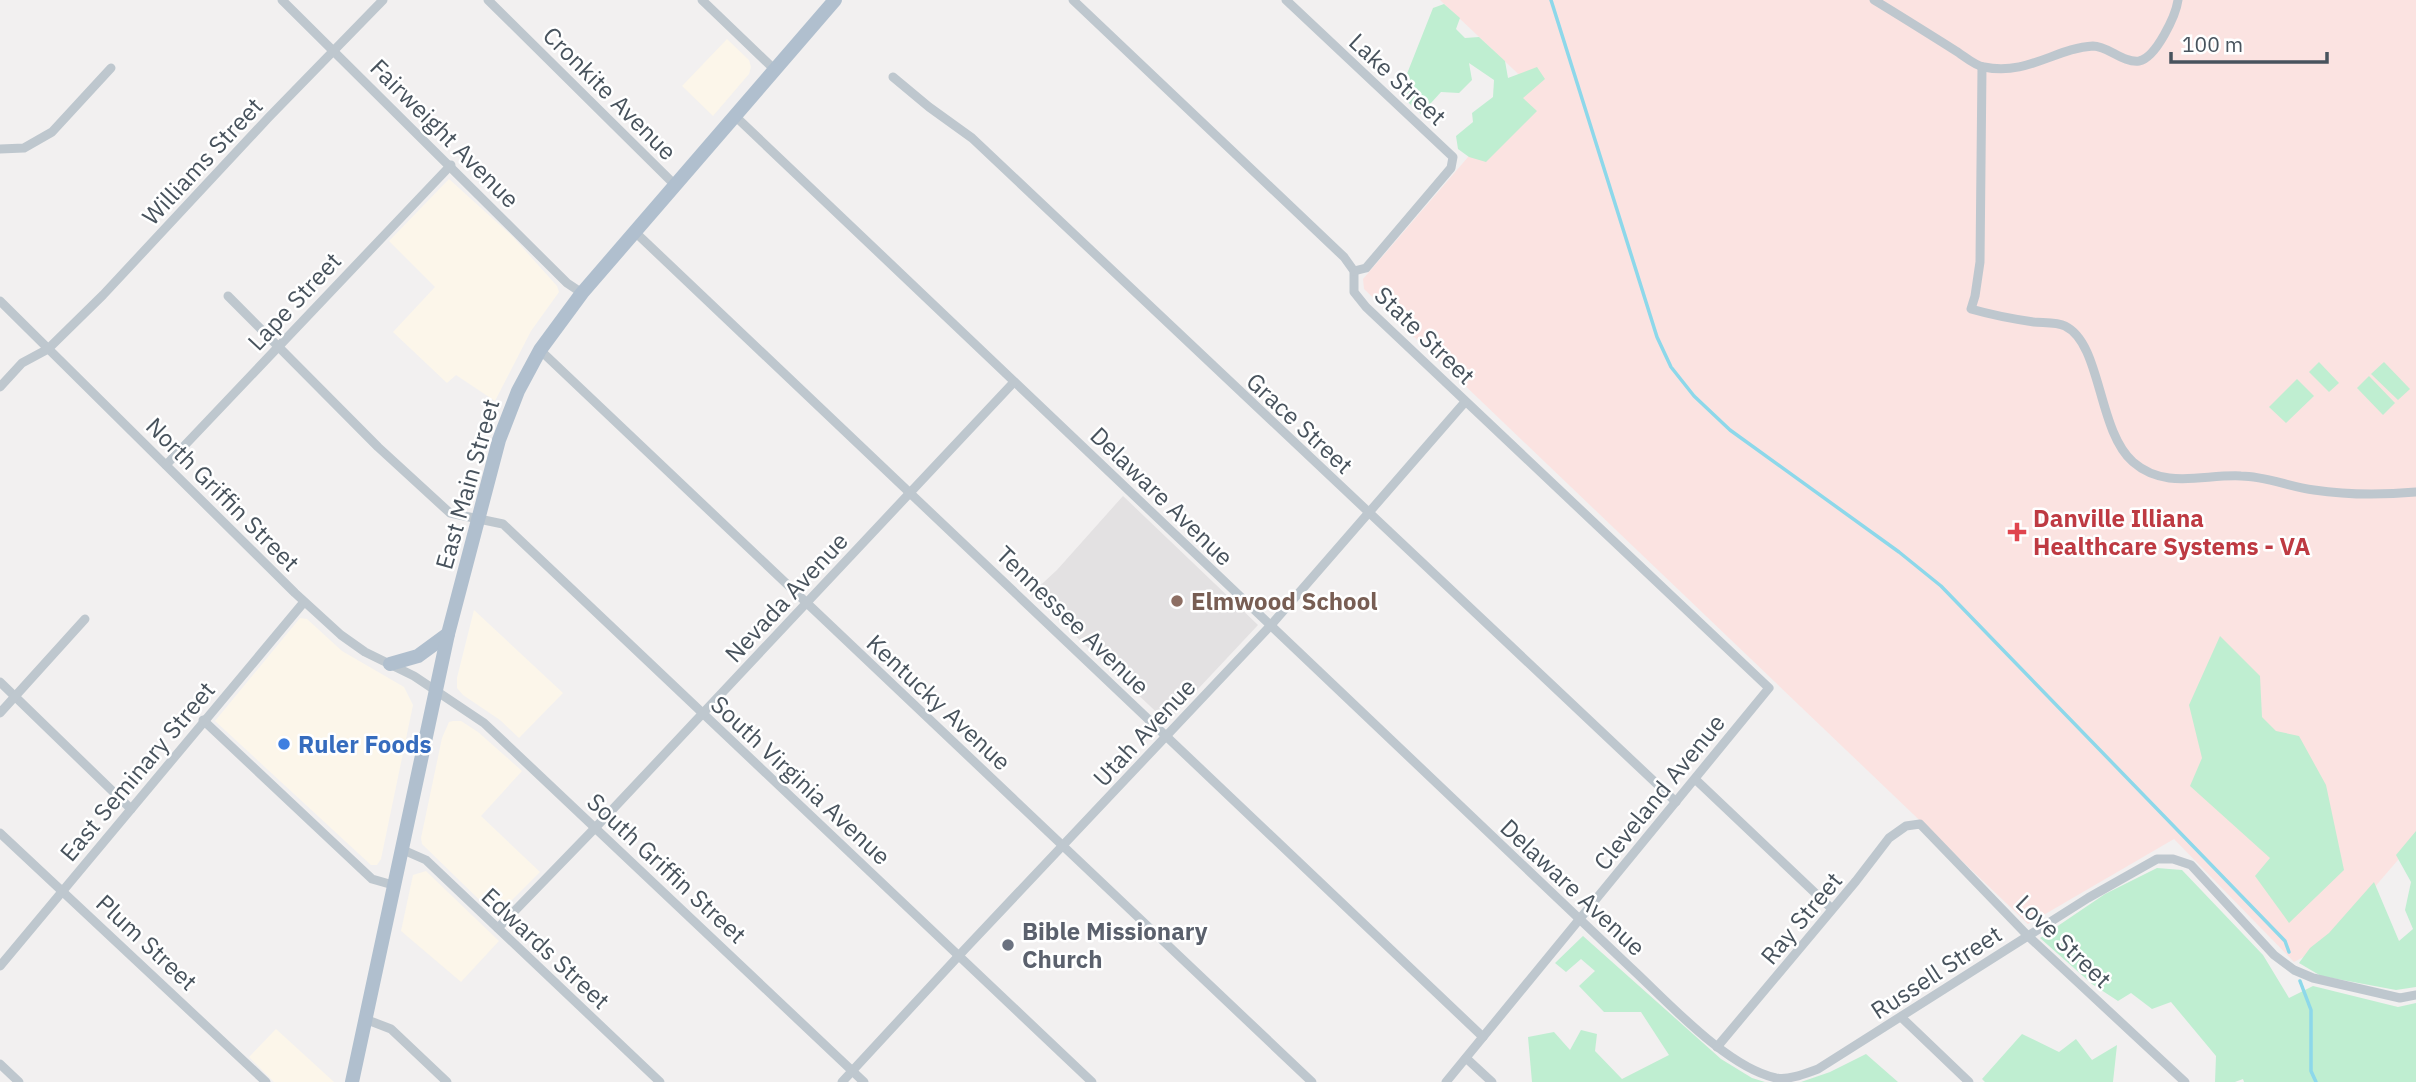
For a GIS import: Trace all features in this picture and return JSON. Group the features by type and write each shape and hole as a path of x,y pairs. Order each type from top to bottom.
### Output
{"main road":[{"name":"East Main Street","path":"352,1082 448,634 506,420 518,391 540,350 582,293 835,0"},
{"path":"390,664 418,656 448,634"}],"street":[{"name":"Fairweight Avenue","path":"282,0 567,283 582,293"},
{"name":"Williams Street","path":"0,387 22,363 48,349 103,295 383,0"},
{"name":"Cronkite Avenue","path":"488,0 676,185"},
{"path":"702,0 775,70"},
{"name":"State Street","path":"1073,0 1344,257 1354,271 1354,292 1366,307 1769,688"},
{"name":"Lake Street","path":"1286,0 1453,157 1451,168 1366,268 1354,271"},
{"path":"1874,0 1982,68 2027,67 2068,51 2096,46 2139,61 2148,56 2165,34 2178,0"},
{"path":"0,149 24,148 52,132 111,68"},
{"path":"1982,68 1980,262 1971,309 2064,325 2076,334 2086,347 2103,406 2119,446 2136,464 2158,476 2192,480 2242,475 2316,491 2416,492"},
{"name":"Grace Street","path":"892,77 972,138 1676,802"},
{"name":"Delaware Avenue","path":"735,116 1717,1046"},
{"name":"Lape Street","path":"166,465 450,165"},
{"name":"Tennessee Avenue","path":"635,232 1483,1037"},
{"name":"South Virginia Avenue","path":"228,296 428,495 450,513 503,524 1092,1082"},
{"name":"North Griffin Street","path":"0,301 304,602 365,652 414,676 436,691"},
{"name":"Kentucky Avenue","path":"540,350 1312,1082"},
{"name":"Nevada Avenue","path":"498,928 912,493 1014,382"},
{"name":"Utah Avenue","path":"842,1082 1271,625 1465,402"},
{"name":"East Seminary Street","path":"0,966 304,602"},
{"path":"0,713 85,619"},
{"path":"0,682 131,809"},
{"name":"Cleveland Avenue","path":"1446,1082 1769,688"},
{"name":"South Griffin Street","path":"436,691 484,723 864,1082"},
{"path":"204,720 372,879 393,886"},
{"path":"1695,779 1832,909"},
{"name":"Ray Street","path":"1717,1046 1889,838 1906,826 1920,824"},
{"name":"Love Street","path":"1920,824 2028,936 2185,1082"},
{"name":"Plum Street","path":"0,833 266,1082"},
{"name":"Edwards Street","path":"401,849 426,860 660,1082"},
{"name":"Russell Street","path":"1717,1046 1775,1078 1792,1078 1818,1069 2088,898 2157,859 2173,859 2191,865 2274,955 2294,970 2314,978 2400,998 2416,995"},
{"path":"1901,1017 1969,1082"},
{"path":"365,1020 391,1030 447,1082"},
{"path":"1466,1058 1492,1082"},
{"path":"0,1064 19,1082"}],"shaded area":[{"name":"Danville Illiana Healthcare Systems - VA","path":"1440,0 2416,0 2416,839 2324,946 2294,962 2174,839 2028,924 1364,289 1363,279 1530,85"},
{"path":"727,39 749,60 751,67 749,74 713,116 682,86"},
{"path":"449,179 513,237 557,286 559,292 531,331 495,401 456,375 447,383 393,332 435,287 389,241"},
{"path":"1123,496 1258,625 1167,722 1031,594 1057,570"},
{"path":"474,610 563,693 519,738 457,688 457,678"},
{"path":"300,618 307,619 342,651 404,687 413,705 381,859 377,865 371,865 215,721"},
{"path":"461,721 478,732 522,771 481,816 540,872 496,916 422,844 442,738 449,722"},
{"path":"426,871 499,941 461,982 401,931 413,875"},
{"path":"276,1029 334,1082 274,1082 249,1057"}],"green space":[{"path":"1444,4 1460,18 1456,29 1465,38 1479,37 1505,61 1508,78 1537,67 1545,79 1523,98 1537,111 1486,162 1469,157 1458,149 1456,136 1473,122 1472,113 1493,97 1494,80 1469,63 1472,80 1459,93 1441,92 1421,114 1399,94 1433,8"},
{"path":"2319,362 2339,383 2329,392 2309,372"},
{"path":"2384,362 2410,389 2398,400 2371,374"},
{"path":"2369,376 2395,403 2383,415 2357,388"},
{"path":"2297,379 2314,396 2286,423 2269,407"},
{"path":"2220,636 2260,676 2262,717 2276,731 2299,736 2326,785 2344,870 2289,923 2255,876 2270,858 2190,786 2202,758 2189,705"},
{"path":"2416,831 2416,987 2396,990 2321,976 2299,963 2310,948 2329,933 2374,882 2399,941 2413,929 2405,910 2411,882 2396,855"},
{"path":"2157,868 2182,870 2263,955 2289,998 2313,986 2398,1007 2416,1003 2416,1082 2244,1082 2243,1079 2235,1082 2215,1082 2216,1056 2171,1002 2152,1009 2131,993 2118,1001 2092,984 2040,938 2105,894"},
{"path":"1583,936 1721,1059 1752,1078 1765,1082 1532,1082 1528,1037 1554,1032 1570,1050 1581,1030 1597,1034 1595,1051 1622,1079 1669,1055 1641,1012 1604,1012 1579,986 1595,971 1581,959 1566,972 1555,963"},
{"path":"2022,1034 2059,1052 2076,1039 2092,1060 2117,1045 2113,1082 1985,1082 1982,1079"},
{"path":"1866,1054 1898,1082 1801,1082 1830,1072"}],"waterway":[{"path":"1551,0 1657,337 1671,367 1694,396 1730,430 1899,552 1941,586 2285,941 2289,952"},
{"path":"2300,981 2311,1010 2311,1071 2316,1082"}],"place":[{"name":"Danville Illiana Healthcare Systems - VA","path":"2017,532"},
{"name":"Elmwood School","path":"1177,601"},
{"name":"Ruler Foods","path":"284,744"},
{"name":"Bible Missionary Church","path":"1008,945"}]}
